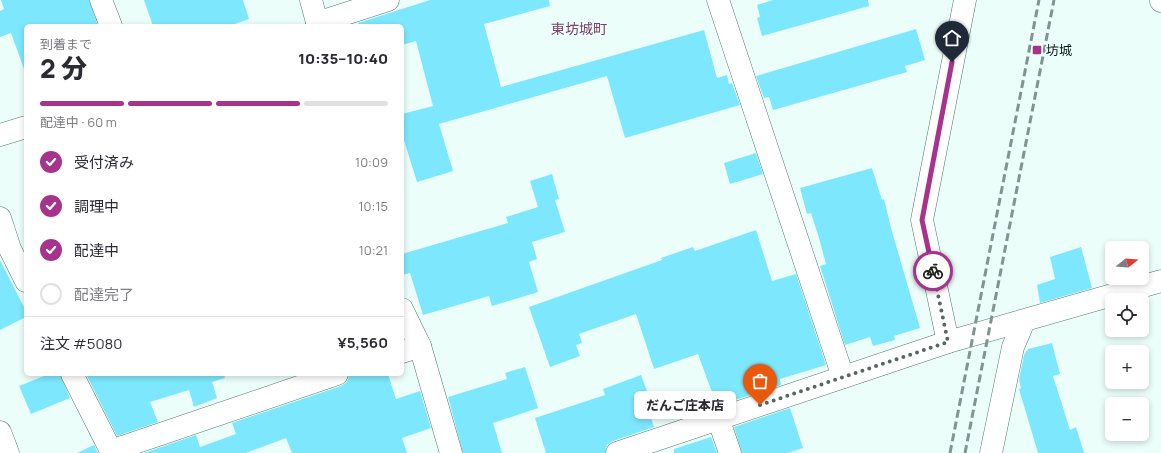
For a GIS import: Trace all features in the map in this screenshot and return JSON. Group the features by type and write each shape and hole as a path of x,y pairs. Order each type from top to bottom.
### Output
{"street":[{"path":"101,0 110,24"},
{"path":"311,0 317,24 388,0"},
{"path":"718,0 843,377"},
{"path":"948,342 922,220 965,0"},
{"path":"0,135 24,128"},
{"path":"0,218 10,249 24,277"},
{"path":"617,453 948,342 1161,281"},
{"path":"404,318 411,349 451,453"},
{"path":"991,453 1013,347 1024,321"},
{"path":"73,376 111,451 331,376"},
{"path":"718,418 730,453"},
{"path":"0,432 8,453"}],"building":[{"path":"1,0 89,0 97,24 24,24 24,69 11,33 0,37 0,11 4,9"},
{"path":"144,0 243,0 249,19 235,24 152,24"},
{"path":"430,0 549,0 550,6 484,24 501,87 704,30 717,78 727,75 729,84 732,83 740,105 625,138 607,76 439,124 453,171 417,182 404,140 404,113 433,106 416,41 404,44 404,24 358,23"},
{"path":"773,0 868,0 869,6 762,36 757,18 760,17 757,5"},
{"path":"916,29 925,60 905,66 907,72 773,110 769,97 764,98 756,76"},
{"path":"756,153 763,174 730,184 724,163"},
{"path":"872,168 882,200 884,199 920,328 894,336 895,340 873,346 870,337 845,345 820,266 826,264 819,238 811,213 807,214 800,188"},
{"path":"552,174 559,199 555,200 565,232 532,242 537,259 529,262 538,292 492,306 489,296 423,315 410,273 404,274 404,253 508,223 506,217 538,207 530,181"},
{"path":"756,230 772,281 796,274 826,365 780,379 781,385 717,406 698,354 654,369 636,314 579,334 582,343 576,345 580,356 550,367 529,307 662,260 661,258 693,247 695,251"},
{"path":"1081,247 1092,288 1040,303 1037,285 1055,279 1050,257"},
{"path":"0,260 24,307 24,318 0,330"},
{"path":"1052,343 1060,374 1053,376 1070,430 1076,427 1084,453 1038,453 1019,389 1021,388 1019,380 1024,355 1028,349"},
{"path":"525,367 538,408 493,423 502,453 463,453 448,397 507,379 505,373"},
{"path":"641,375 654,410 649,412 654,427 613,441 607,445 605,453 546,453 535,418 605,395 603,389"},
{"path":"44,376 61,376 70,398 31,414 19,386"},
{"path":"87,376 224,376 225,378 212,382 217,398 194,407 189,390 150,402 158,422 117,436"},
{"path":"349,376 389,376 396,399 420,391 431,428 402,438 407,453 292,453 286,438 246,453 144,453 196,435 200,447 236,434 232,423 341,386 347,382"},
{"path":"790,408 803,448 788,453 742,453 734,427"},
{"path":"711,437 717,453 674,453 674,449"},
{"path":"94,445 98,453 77,453"}],"railway":[{"path":"950,453 1039,0"},
{"path":"965,453 1054,0"}],"way so far":[{"path":"760,405 948,342 933,271"}],"place":[{"name":"坊城","path":"1037,50"},
{"name":"だんご庄本店","path":"760,405"}],"district":[{"name":"東坊城町","path":"579,29"}],"route":[{"path":"933,271 922,220 952,62"}]}
